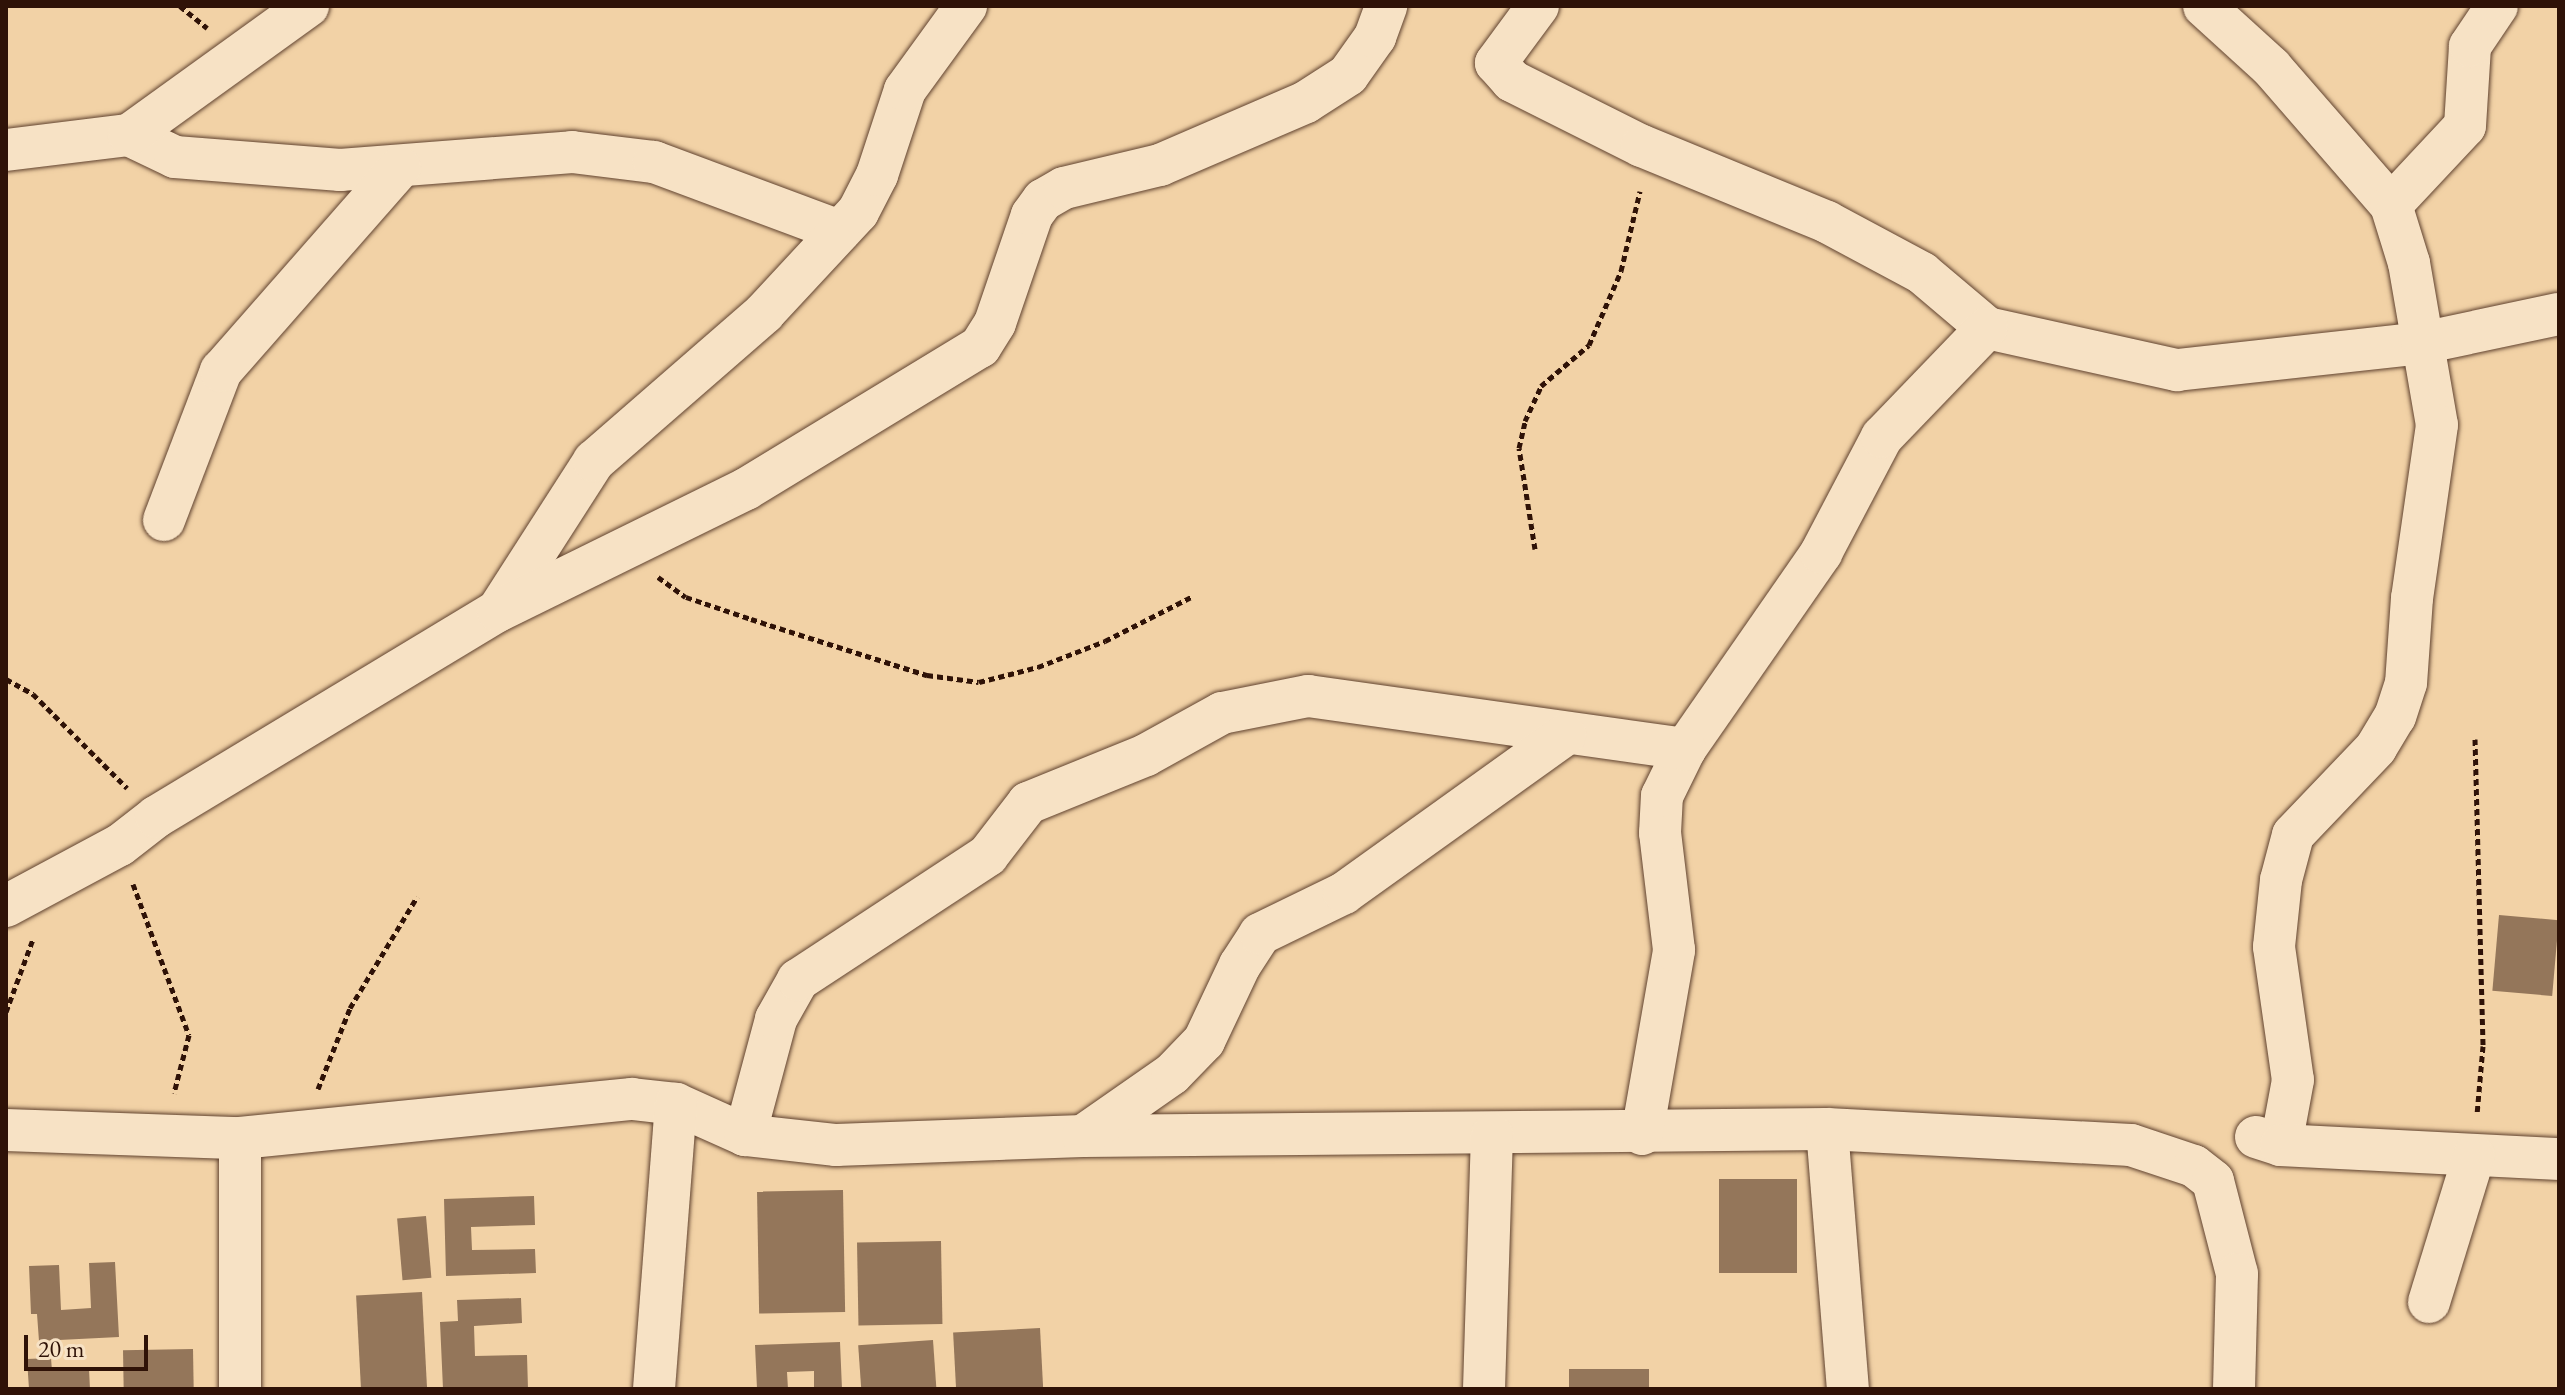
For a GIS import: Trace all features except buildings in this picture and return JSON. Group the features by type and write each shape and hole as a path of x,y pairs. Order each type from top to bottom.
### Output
{"street":[{"path":"6,150 129,135 308,6"},
{"path":"498,611 594,461 764,313 867,198 905,90 966,6"},
{"path":"6,906 55,877 120,845 156,817 498,611 746,489 980,347 995,323 1032,215 1043,200 1064,188 1160,165 1306,102 1348,75 1375,37 1386,6"},
{"path":"1538,6 1500,54 1498,70 1642,146 1827,222 1922,273 1987,328 2177,370 2422,343 2559,314"},
{"path":"2204,6 2271,67 2391,205 2409,263 2437,425 2412,598 2406,683 2376,748 2293,835 2281,880 2274,947 2293,1080 2268,1141 2559,1159"},
{"path":"2391,205 2465,126 2470,46 2497,6"},
{"path":"129,135 175,157 340,170 572,152 654,162 840,231"},
{"path":"164,520 221,371 400,167"},
{"path":"1642,1134 1674,950 1659,811 1685,749 1821,553 1882,437 1987,328"},
{"path":"745,1135 776,1019 798,980 988,855 1028,803 1048,791 1146,755 1222,713 1308,696 1428,710 1565,735 1685,749"},
{"path":"1083,1136 1172,1074 1204,1041 1240,965 1260,934 1344,893 1565,735"},
{"path":"6,1130 161,1132 240,1138 632,1099 676,1104 745,1135 836,1145 1083,1136 1642,1134 1827,1129 2131,1145 2194,1166 2213,1181 2237,1274 2234,1389"},
{"path":"654,1389 676,1104"},
{"path":"1827,1129 1848,1389"},
{"path":"1484,1389 1492,1135"},
{"path":"240,1138 240,1389"},
{"path":"2429,1302 2474,1156"}],"path":[{"path":"1535,549 1519,448 1525,421 1541,386 1589,345 1621,271 1639,204 1642,146"},
{"path":"635,542 661,582 686,597 927,675 979,682 1038,667 1105,641 1193,596"},
{"path":"6,679 33,694 156,817"},
{"path":"2474,1156 2483,1046 2475,739"},
{"path":"120,845 190,1044 161,1132"},
{"path":"6,1012 55,877"},
{"path":"300,1134 350,1008 417,897"}]}
